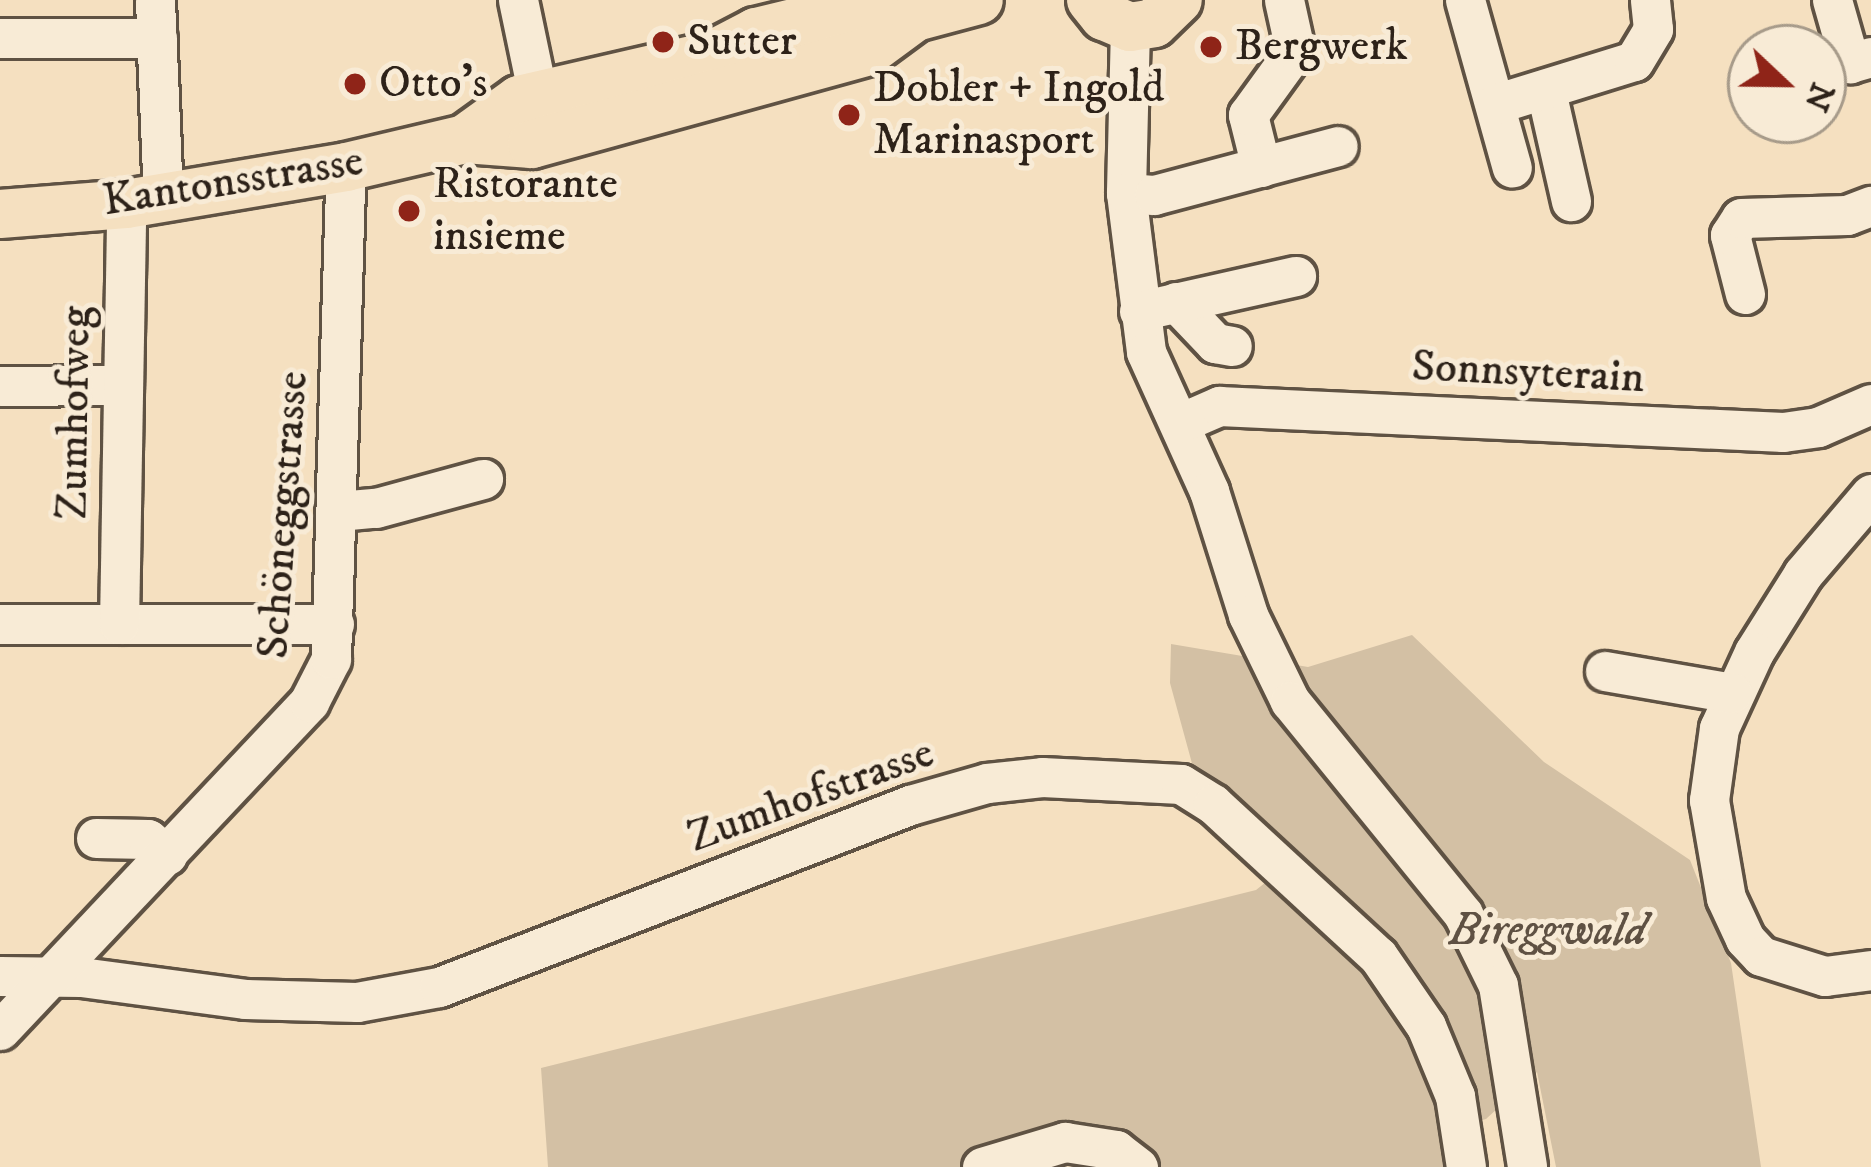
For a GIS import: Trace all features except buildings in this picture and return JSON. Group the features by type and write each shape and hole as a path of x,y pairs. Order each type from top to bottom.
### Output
{"main road":[{"name":"Kantonsstrasse","path":"0,214 145,201 346,166 465,139 532,144 869,51 915,17 979,0"},
{"path":"1110,13 1154,22 1178,0"},
{"name":"Kantonsstrasse","path":"465,139 519,100 710,56 778,13 859,7 915,17"}],"street":[{"path":"518,0 538,96"},
{"path":"1261,166 1248,115 1295,50 1284,0"},
{"path":"1465,0 1512,169"},
{"path":"1495,104 1614,70 1643,53 1653,29 1649,0"},
{"path":"1832,0 1850,63 1871,56"},
{"path":"1110,13 1126,194 1157,306 1146,352 1209,490 1248,615 1290,701 1463,914 1498,985 1527,1167"},
{"path":"5,24 156,16"},
{"name":"Zumhofweg","path":"119,624 123,385 145,201 156,16"},
{"path":"1546,92 1571,201"},
{"path":"1126,194 1154,195 1338,146"},
{"name":"Schöneggstrasse","path":"0,1030 309,702 331,658 346,166"},
{"path":"1745,294 1730,235 1741,218 1847,215 1871,206"},
{"path":"1157,306 1296,276"},
{"path":"1157,306 1215,343 1232,346"},
{"path":"0,386 123,385"},
{"name":"Sonnsyterain","path":"1180,423 1220,406 1783,432 1818,427 1871,404"},
{"path":"338,511 376,508 483,479"},
{"path":"1871,494 1803,574 1732,693 1714,748 1709,800 1726,898 1745,939 1761,956 1796,971 1825,976 1871,970"},
{"path":"0,624 334,624"},
{"path":"1605,671 1732,693"},
{"name":"Zumhofstrasse","path":"0,976 51,976 211,996 357,1002 439,987 910,805 987,783 1042,777 1181,784 1213,804 1378,956 1426,1026 1455,1096 1466,1167"},
{"path":"96,838 148,839 166,855"},
{"path":"982,1167 1065,1142 1116,1150 1138,1167"}],"green space":[{"name":"Bireggwald","path":"1412,635 1544,762 1690,860 1731,963 1761,1167 1556,1167 1537,1072 1486,1119 1471,1123 1461,1074 1416,974 1260,840 1193,767 1170,683 1171,644 1308,667"},
{"path":"1276,874 1406,1015 1436,1078 1450,1167 1144,1167 1130,1154 972,1167 548,1167 541,1068 1256,890"}],"place":[{"name":"Sutter","path":"663,42"},
{"name":"Bergwerk","path":"1211,47"},
{"name":"Otto's","path":"355,84"},
{"name":"Dobler + Ingold Marinasport","path":"849,115"},
{"name":"Ristorante insieme","path":"409,211"}]}
